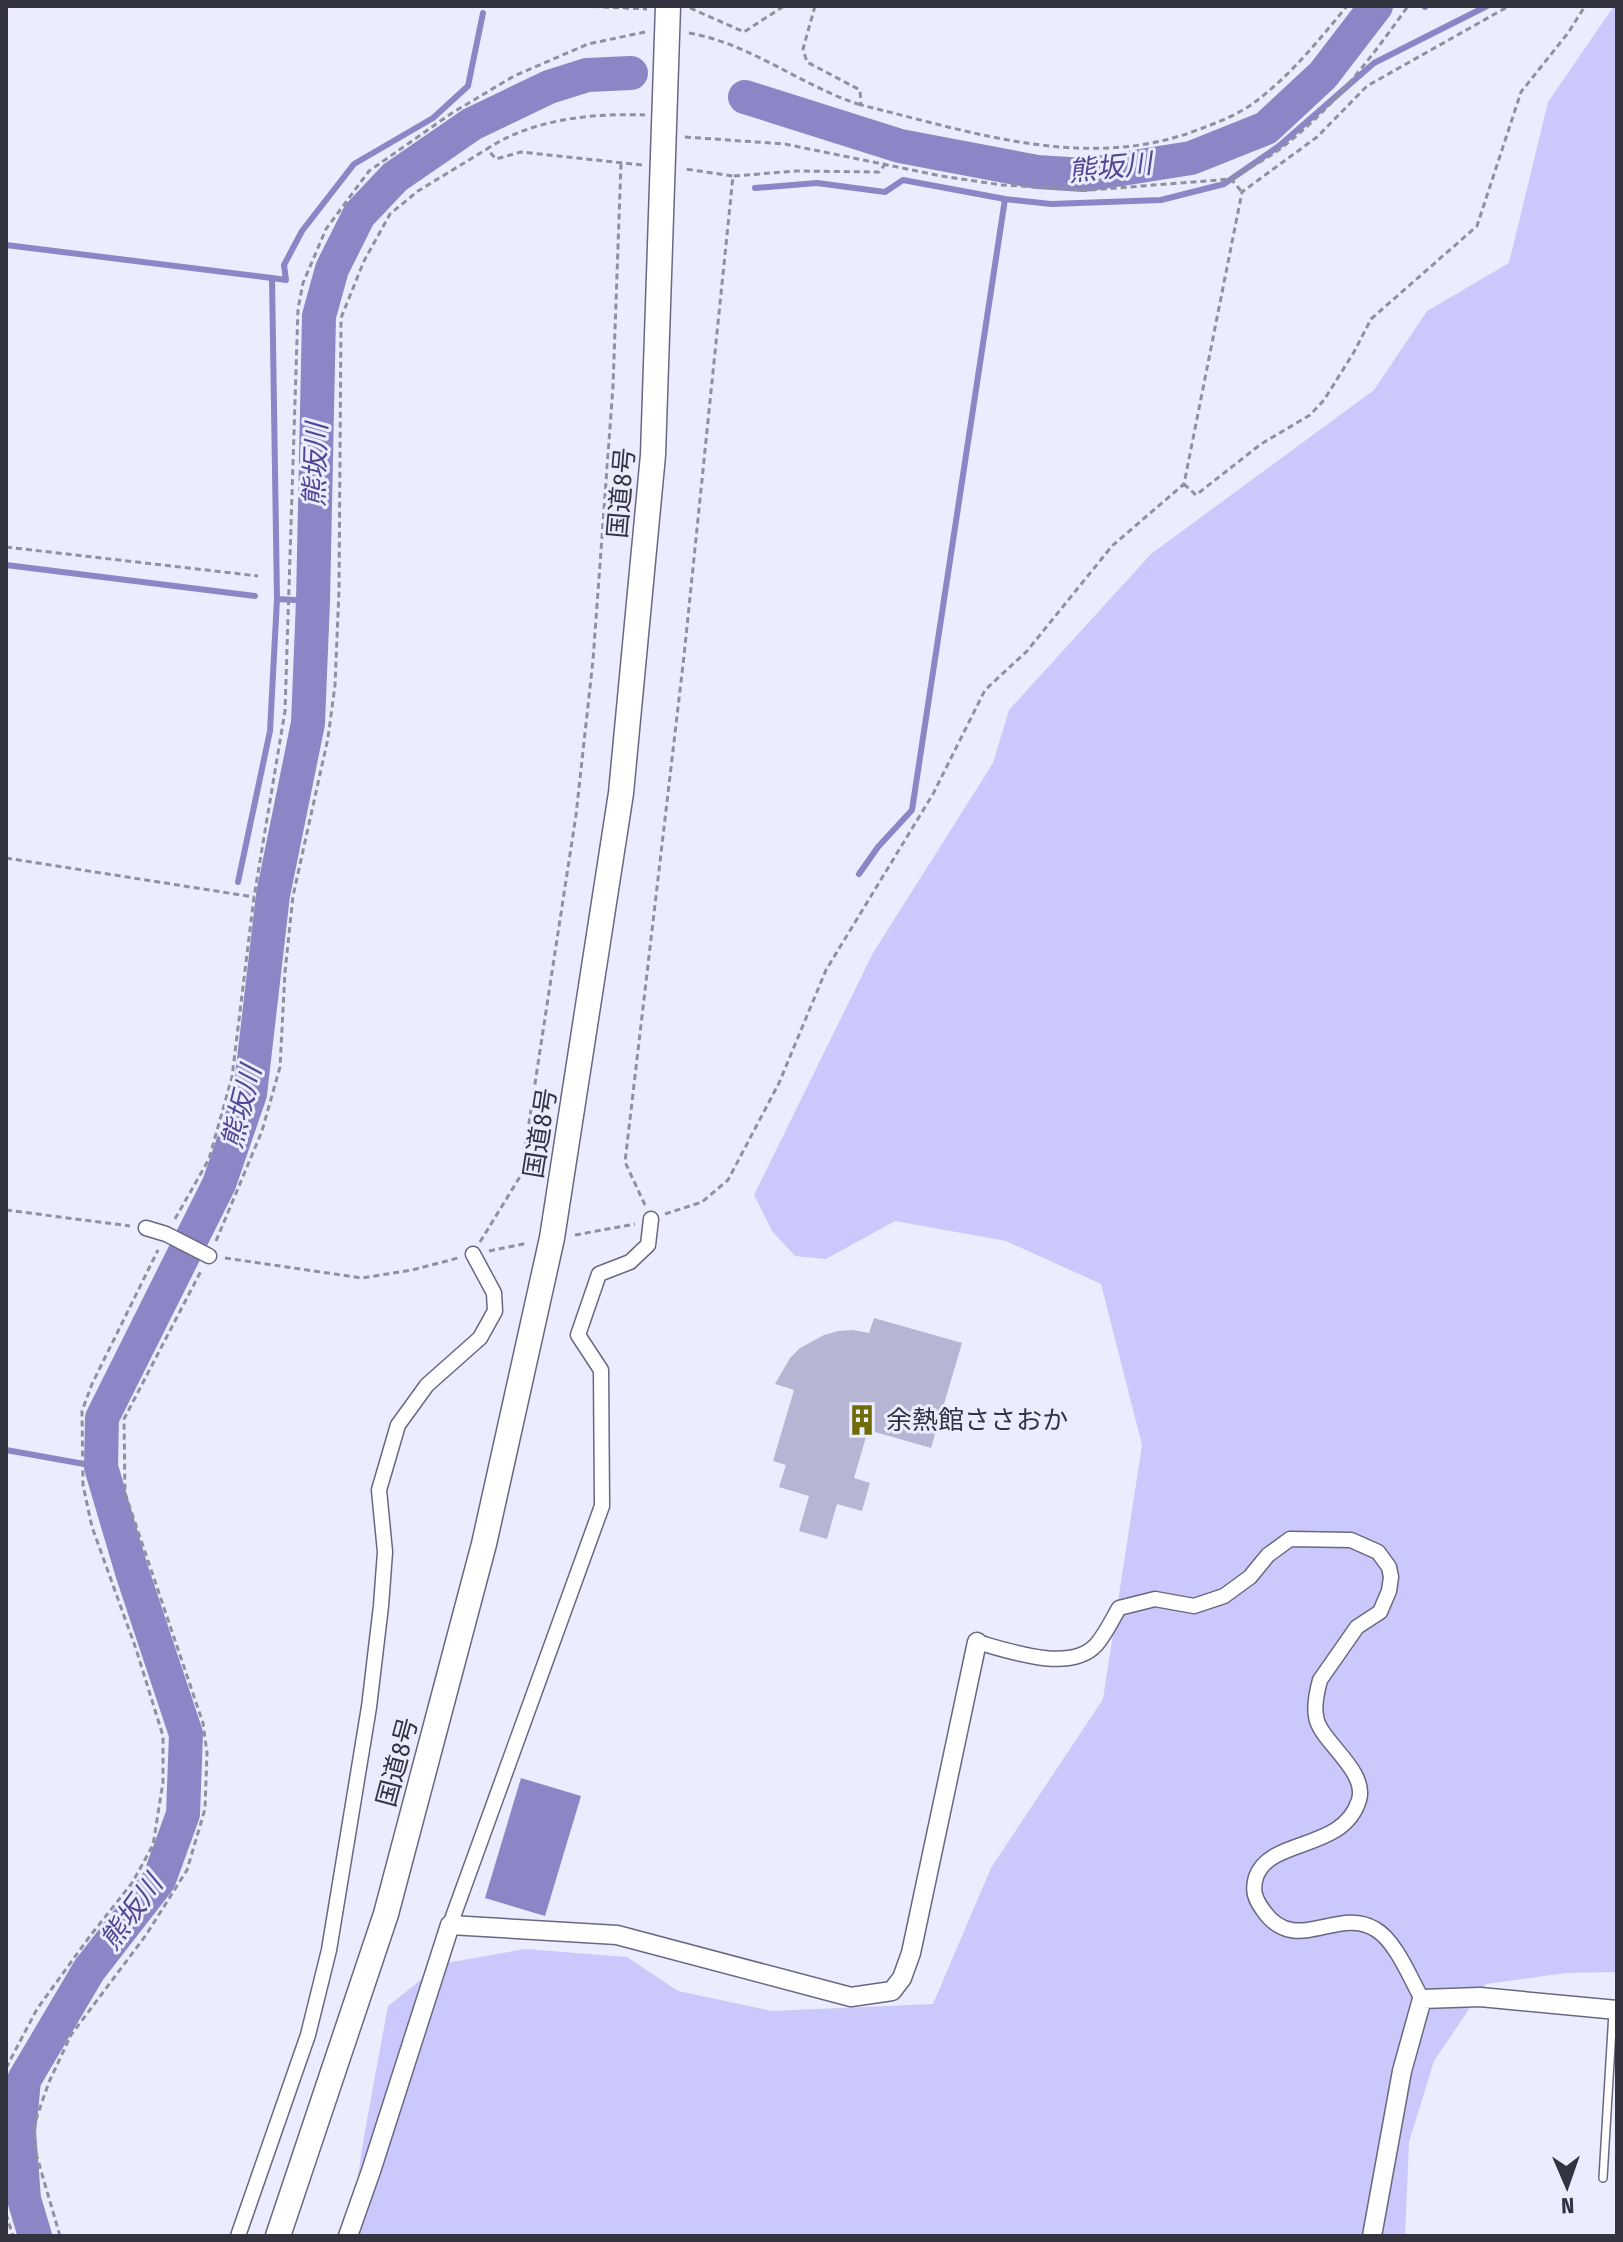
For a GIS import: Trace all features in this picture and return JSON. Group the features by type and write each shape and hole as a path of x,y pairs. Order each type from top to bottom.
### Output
{"highway":[{"name":"国道8号","path":"278,2236 386,1914 484,1544 552,1238 621,793 653,455 668,18"}],"street":[{"path":"348,2236 450,1925 602,1506 601,1370 578,1335 599,1274 630,1262 648,1245 651,1219"},
{"path":"146,1228 166,1234 209,1256"},
{"path":"238,2236 308,2035 329,1950 369,1707 381,1606 385,1552 379,1490 398,1425 427,1385 480,1338 495,1311 494,1293 473,1254"},
{"path":"450,1925 617,1935 851,1997 892,1991 902,1978 911,1953 977,1642 1039,1659 1083,1655 1097,1644 1119,1608 1155,1599 1194,1606 1224,1596 1250,1577 1268,1555 1290,1539 1351,1540 1378,1552 1389,1567 1391,1577 1387,1600 1380,1612 1357,1627 1320,1680 1316,1719 1355,1776 1360,1798 1348,1820 1326,1837 1282,1852 1259,1867 1254,1885 1255,1898 1271,1921 1292,1932 1352,1922 1375,1929 1396,1951 1422,1999 1402,2071 1372,2236"},
{"path":"1422,1999 1480,1997 1615,2010"}],"lane":[{"path":"1603,2178 1615,2010"}],"path":[{"path":"583,6 635,9"},
{"path":"695,8 744,32 784,6"},
{"path":"815,6 803,49 807,62 860,90 861,105"},
{"path":"6,2068 37,2009 132,1883 153,1845 163,1782 163,1736 136,1649 92,1527 83,1485 82,1411 92,1384 166,1234 209,1159 232,1077 254,897 285,711 298,309 303,283 326,229 369,171 452,113 514,76 588,44 630,33 668,18 703,36 759,55 837,97 861,105 995,138 1070,150 1112,149 1169,141 1221,121 1254,102 1300,62 1347,6"},
{"path":"60,2236 35,2150 34,2125 49,2082 71,2035 146,1935 187,1870 205,1809 207,1753 203,1723 125,1493 124,1419 209,1256 262,1131 280,1067 293,896 328,738 335,685 339,590 341,318 364,261 390,214 418,191 505,137 542,124 609,113 664,126 785,144 941,176 1002,185 1091,190 1231,179 1284,146 1333,103 1408,6"},
{"path":"209,1256 362,1278 412,1270 552,1238 622,1228 702,1202 728,1180 779,1083 826,970 933,794 985,690 1027,651 1112,546 1184,484 1242,192 1317,137 1367,86 1509,6"},
{"path":"1184,484 1196,495 1261,444 1310,415 1324,400 1371,319 1477,226 1521,92 1568,33 1585,6"},
{"path":"473,1254 521,1175 576,815 593,660 612,401 621,163 521,152 496,159 487,149"},
{"path":"687,170 733,176 796,171 879,172 886,163"},
{"path":"651,1219 625,1162 684,656 733,176"},
{"path":"1231,179 1242,192"},
{"path":"6,547 258,576"},
{"path":"6,858 254,897"},
{"path":"6,1210 146,1228"},
{"path":"6,2214 13,2236"}],"shaded area":[{"path":"1614,6 1617,6 1617,1972 1566,1973 1486,1984 1434,2061 1409,2142 1405,2236 349,2236 388,2006 441,1964 525,1949 627,1957 678,1991 772,2011 933,2004 991,1868 1103,1699 1142,1445 1101,1284 1006,1241 895,1221 826,1259 795,1256 772,1231 754,1195 873,953 993,763 1009,710 1151,554 1374,390 1427,311 1509,263 1548,102"},
{"path":"521,1778 581,1796 545,1916 485,1898"}],"building":[{"name":"余熱館ささおか","path":"874,1318 962,1343 931,1448 868,1430 854,1478 870,1483 862,1511 837,1504 827,1539 799,1531 809,1496 779,1487 786,1465 773,1461 794,1390 775,1384 790,1358 800,1348 838,1331 869,1333"}],"waterway":[{"name":"熊坂川","path":"745,97 900,146 1037,172 1084,175 1191,158 1266,128 1323,75 1376,6"},
{"path":"755,188 817,183 885,192 903,180 1005,199 1051,204 1161,200 1224,184 1279,146 1374,63 1487,6"},
{"path":"272,278 286,280 284,265 302,231 354,164 433,118 468,86 483,13"},
{"name":"熊坂川","path":"35,2236 24,2199 19,2132 24,2080 89,1970 159,1880 183,1814 186,1734 101,1467 102,1418 219,1184 250,1094 273,895 308,723 319,316 332,269 359,215 395,177 472,124 549,87 587,75 631,73"},
{"path":"859,874 878,847 912,810 1005,199"},
{"path":"6,245 272,278 277,599 270,731 238,882"},
{"path":"6,565 255,596"},
{"path":"277,599 313,601"},
{"path":"6,1450 101,1467"}],"place":[{"name":"余熱館ささおか","path":"862,1420"}]}
